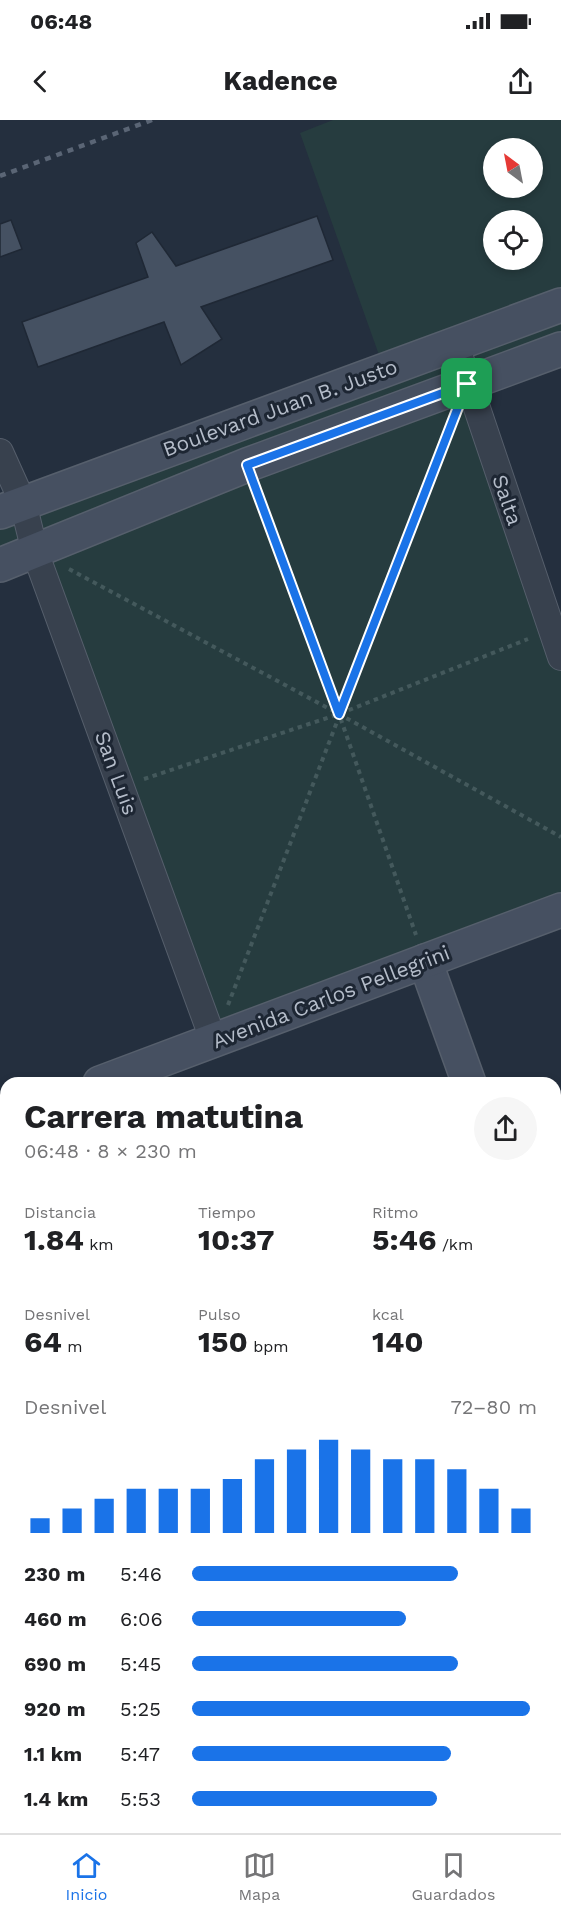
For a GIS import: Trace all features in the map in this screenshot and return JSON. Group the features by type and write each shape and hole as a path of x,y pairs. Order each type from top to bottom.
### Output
{"street":[{"name":"Boulevard Juan B. Justo","path":"8,499 561,305"},
{"name":"Salta","path":"455,343 561,657"},
{"name":"Boulevard Juan B. Justo","path":"0,565 247,465 561,348"},
{"name":"San Luis","path":"0,452 8,499 35,552 214,1042"},
{"name":"Avenida Carlos Pellegrini","path":"117,1077 561,910"},
{"path":"425,961 467,1077"}],"path":[{"path":"214,1042 467,384"},
{"path":"247,465 339,714 425,961"},
{"path":"35,552 339,714 561,837"},
{"path":"121,787 339,714 551,630"}],"green space":[{"path":"333,120 561,120 561,288 379,355 300,133"},
{"path":"561,305 561,349 467,384 561,657 561,910 214,1042 35,552 0,565 0,511"}],"building":[{"path":"317,216 333,260 201,307 222,339 181,365 164,322 38,367 22,322 148,277 136,243 152,232 176,266"},
{"path":"11,220 22,249 0,257 0,224"}],"railway":[{"path":"0,176 152,120"}],"route":[{"path":"467,384 435,466 339,714 247,465 467,384"}]}
